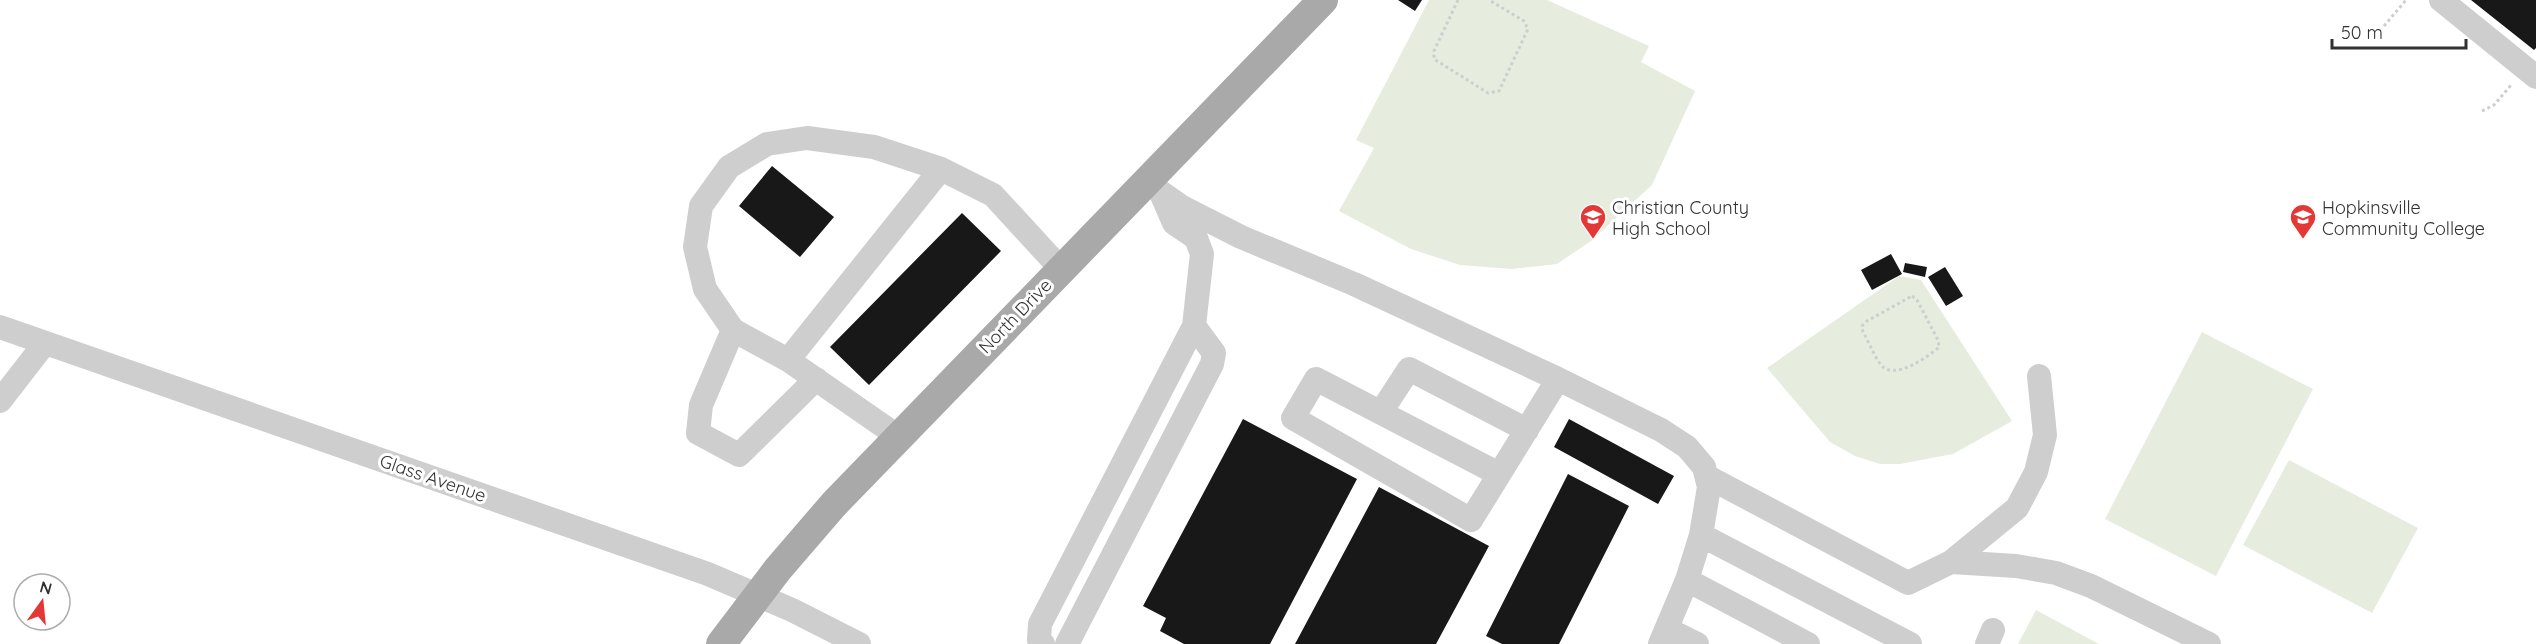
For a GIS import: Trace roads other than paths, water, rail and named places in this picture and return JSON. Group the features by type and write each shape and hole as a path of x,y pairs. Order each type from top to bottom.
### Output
{"main road":[{"name":"North Drive","path":"721,644 757,594 834,504 1061,269 1153,187 1323,0"}],"street":[{"path":"2441,0 2536,77"},
{"path":"899,437 788,360 733,330 705,289 695,247 701,206 729,167 766,144 807,138 874,147 941,169 993,195 1061,269"},
{"path":"788,360 941,169"},
{"path":"1043,644 1040,640 1040,624 1194,326 1202,254 1196,238 1174,224 1153,187"},
{"path":"1153,187 1182,207 1241,237 1353,284 1558,379 1661,430 1692,452 1704,467 1709,487 1701,535 1687,580 1664,636 1697,644"},
{"path":"1067,644 1212,364 1214,353 1194,326"},
{"name":"Glass Avenue","path":"0,327 708,574 757,594 859,644"},
{"path":"733,330 701,405 698,433 739,455 816,379"},
{"path":"0,401 45,343"},
{"path":"1381,412 1408,369 1527,429"},
{"path":"1708,477 1908,584 1952,562 2017,508 2036,472 2045,435 2039,376"},
{"path":"1499,474 1316,379 1293,418 1471,520 1558,379"},
{"path":"1701,535 1911,644"},
{"path":"1952,562 2016,566 2056,573 2091,586 2208,644"},
{"path":"1687,580 1808,644"}],"place":[{"name":"Christian County High School","path":"1593,240"},
{"name":"Hopkinsville Community College","path":"2303,240"}]}
